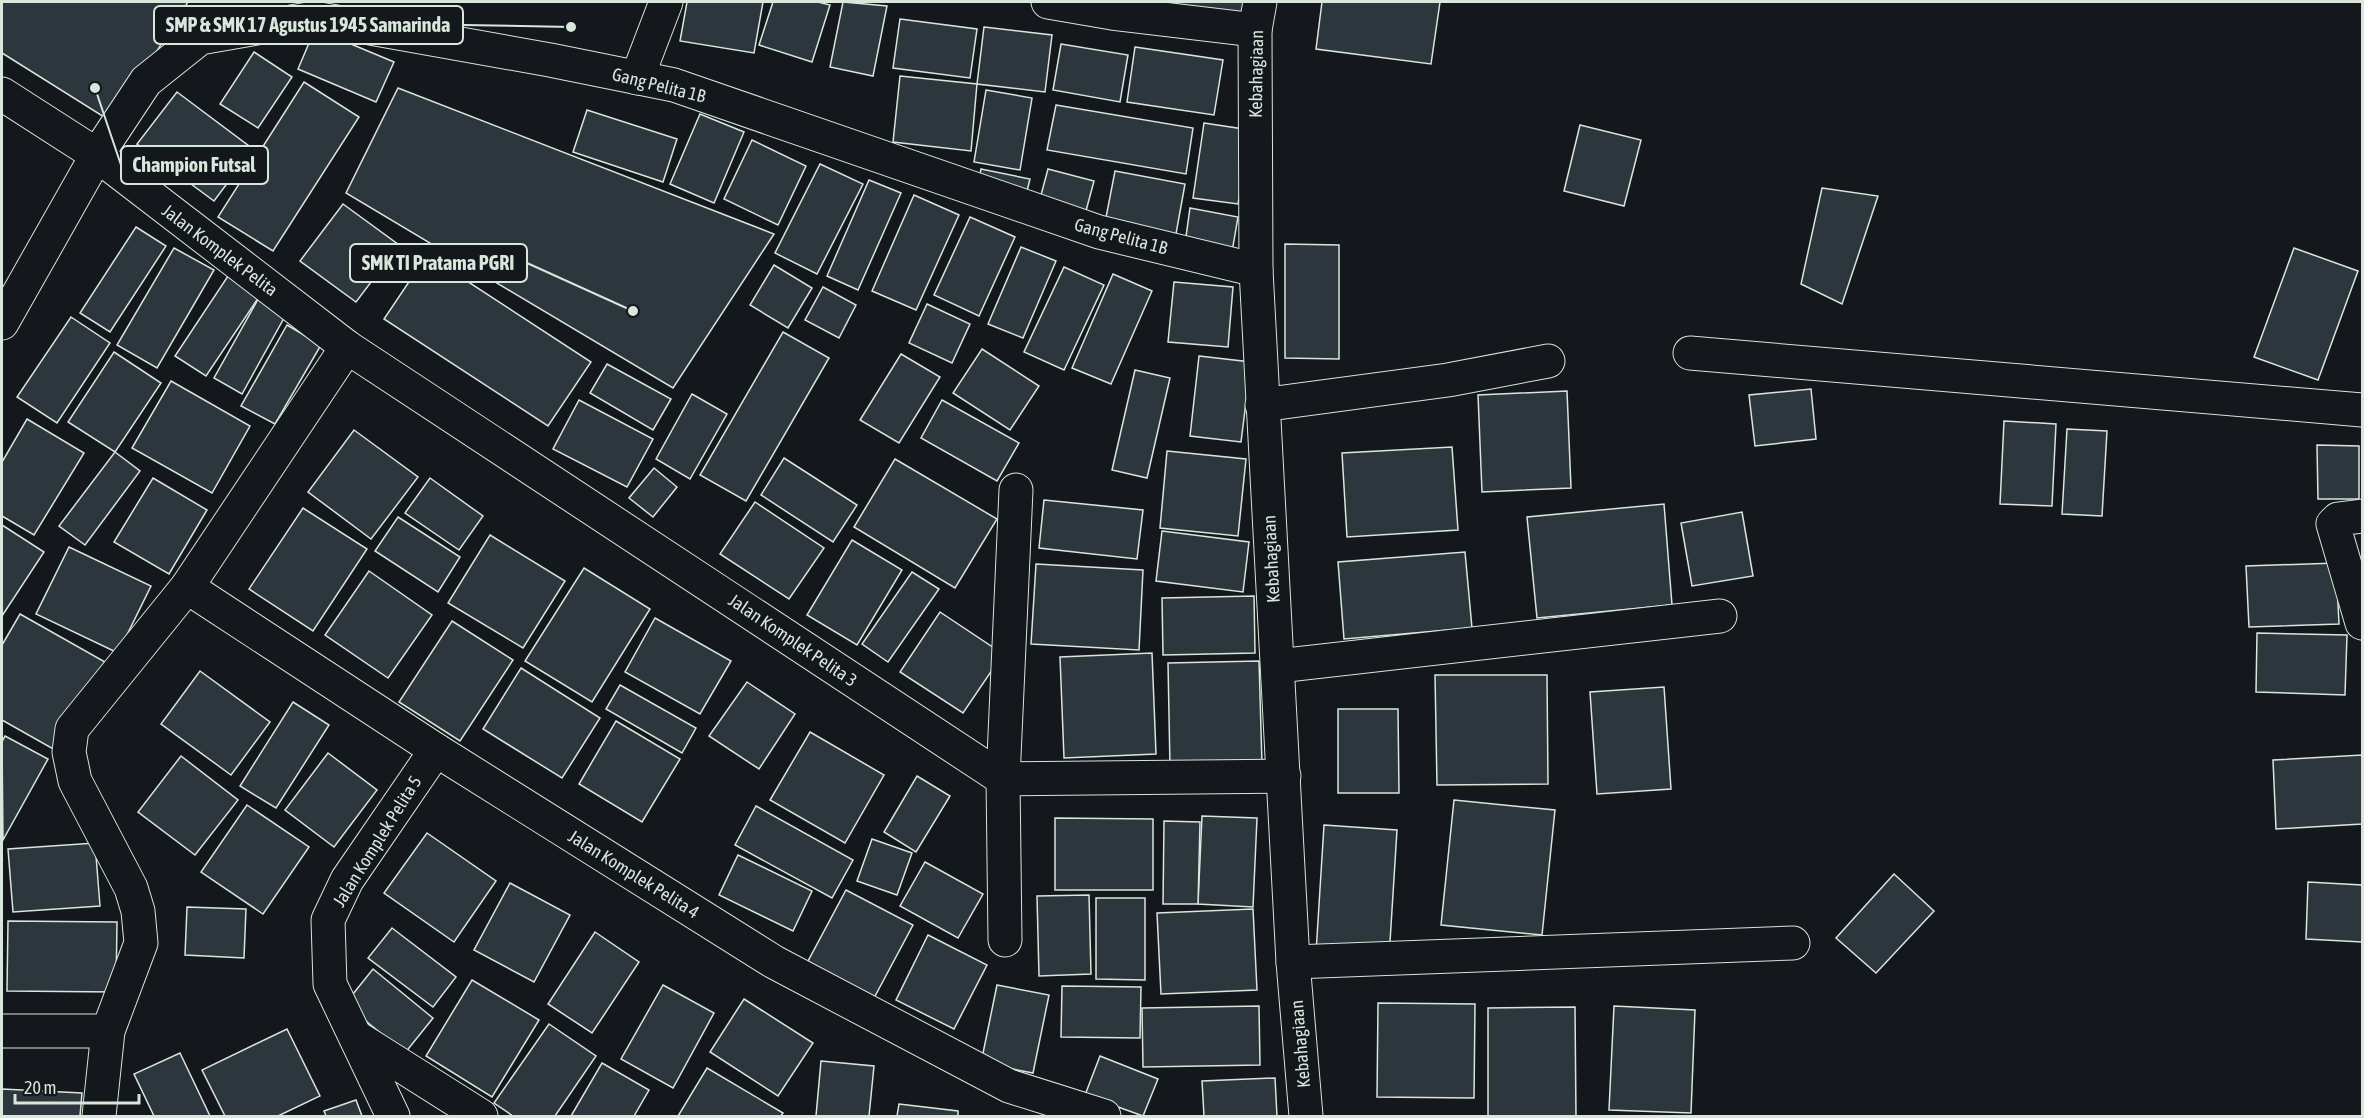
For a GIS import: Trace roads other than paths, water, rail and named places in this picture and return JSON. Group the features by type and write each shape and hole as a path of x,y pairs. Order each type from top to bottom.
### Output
{"street":[{"path":"637,78 666,2"},
{"path":"1048,2 1113,13 1257,16"},
{"name":"Kebahagiaan","path":"1257,16 1256,270 1262,405 1293,962 1306,1116"},
{"name":"Gang Pelita 1B","path":"2,323 97,155 146,81 200,38 314,18 674,85 1099,232 1256,270"},
{"name":"Jalan Komplek Pelita","path":"2,94 97,155 347,347"},
{"path":"99,1116 108,1031 141,943 138,911 131,888 75,781 69,752 72,729 187,587 347,347"},
{"name":"Jalan Komplek Pelita 3","path":"347,347 1003,779"},
{"path":"1690,353 2362,410"},
{"path":"1262,405 1448,380 1548,361"},
{"path":"1005,940 1003,779 1016,490"},
{"path":"2362,516 2338,519 2333,527 2362,623"},
{"name":"Jalan Komplek Pelita 4","path":"187,587 436,750 774,962 1009,1086 1104,1116"},
{"path":"1278,666 1720,616"},
{"name":"Jalan Komplek Pelita 5","path":"393,1116 330,984 328,920 347,880 436,750"},
{"path":"1003,779 1284,776"},
{"path":"1293,962 1792,943"},
{"path":"2,1031 108,1031"},
{"path":"356,1037 481,1116"}],"place":[{"name":"SMP & SMK 17 Agustus 1945 Samarinda","path":"571,27"},
{"name":"Champion Futsal","path":"95,88"},
{"name":"SMK TI Pratama PGRI","path":"633,311"}]}
